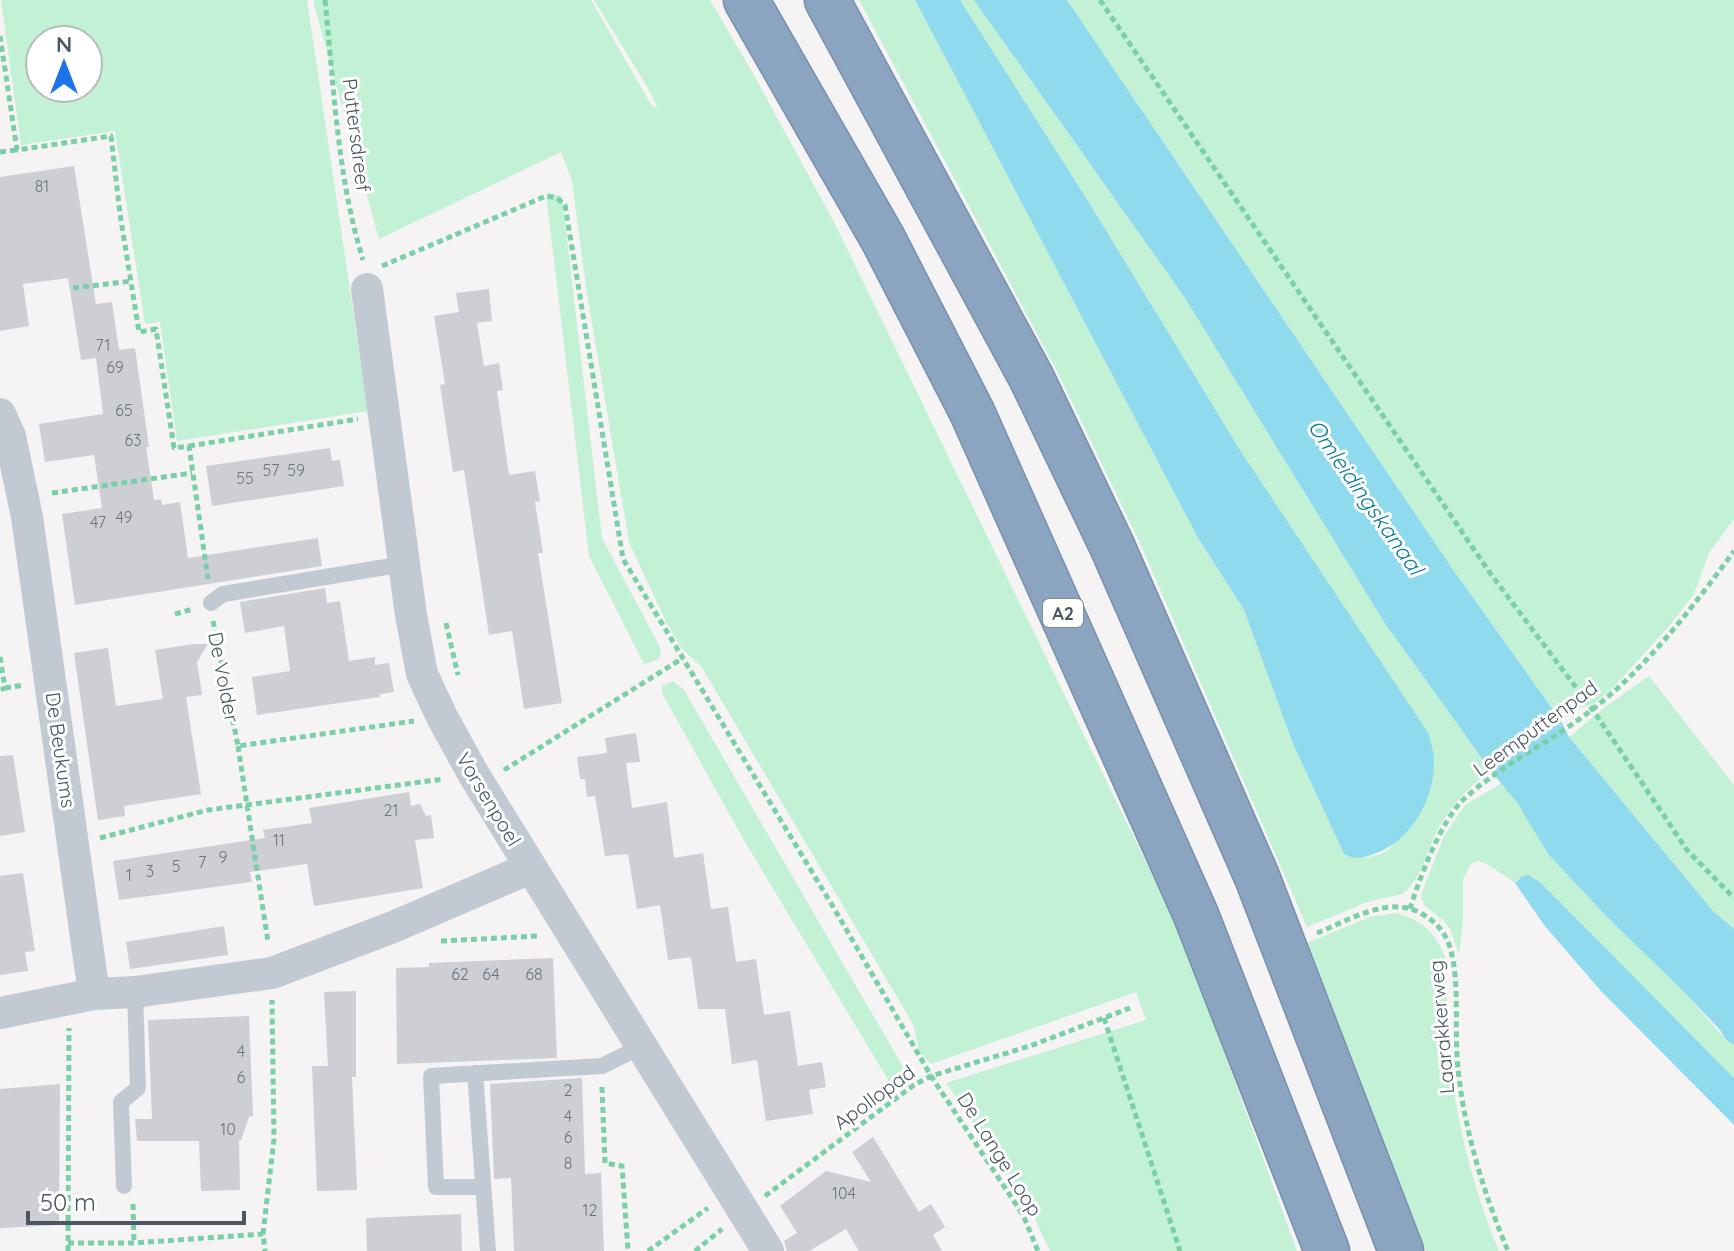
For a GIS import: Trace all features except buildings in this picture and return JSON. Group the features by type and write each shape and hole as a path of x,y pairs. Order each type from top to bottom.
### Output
{"highway":[{"name":"A2","path":"746,0 883,239 972,412 1196,915 1327,1251"},
{"path":"827,0 1031,377 1112,546 1257,877 1401,1251"}],"street":[{"name":"Vorsenpoel","path":"375,277 383,415 422,674 474,775 768,1251"},
{"name":"De Beukums","path":"0,414 10,436 23,497 75,845 81,997"},
{"path":"0,1013 81,997 272,973 393,927 530,868"}],"lane":[{"path":"211,603 223,594 404,564"},
{"path":"124,1186 121,1102 138,1088 135,992"},
{"path":"482,1187 436,1187 431,1076 602,1066 642,1046"},
{"path":"475,1073 488,1251"}],"path":[{"name":"Puttersdreef","path":"325,0 342,158 354,229 375,277"},
{"path":"1100,0 1490,573 1593,710 1687,850 1734,898"},
{"path":"0,36 17,150"},
{"path":"0,152 111,136 139,332 156,329 174,448 383,415"},
{"name":"De Lange Loop","path":"392,262 546,196 557,198 565,205 623,559 835,910 931,1076 1023,1215 1038,1251"},
{"path":"375,277 392,262"},
{"path":"375,277 392,262"},
{"path":"73,288 132,281"},
{"name":"De Volder","path":"189,446 211,603 238,746 442,717"},
{"path":"23,497 192,473"},
{"name":"Leemputtenpad","path":"1410,909 1417,885 1440,836 1461,802 1593,710 1646,659 1697,601 1734,551"},
{"path":"443,610 459,680"},
{"path":"0,657 5,688 0,690"},
{"path":"75,845 208,810 474,775 495,766 500,773 683,658"},
{"path":"238,746 272,973 274,1139 263,1234 265,1251"},
{"path":"1316,933 1369,911 1395,907 1410,909"},
{"name":"Laarakkerweg","path":"1410,909 1421,913 1443,931 1452,953 1458,1071 1465,1111 1484,1186 1508,1251"},
{"path":"393,927 415,942 536,937 567,924"},
{"path":"68,1251 81,997"},
{"name":"Apollopad","path":"738,1202 771,1192 914,1085 931,1076 1030,1046 1130,1008"},
{"path":"1104,1018 1180,1251"},
{"path":"602,1066 605,1163 622,1166 628,1251"},
{"path":"648,1251 738,1202 758,1173 771,1192"},
{"path":"124,1186 133,1205 134,1243"},
{"path":"68,1243 134,1243 263,1234"}],"green space":[{"path":"1,0 307,0 368,411 177,441 160,322 145,324 115,131 21,145"},
{"path":"591,0 653,108 657,106 649,90 594,0 710,0 835,224 1181,934 1297,1251 1050,1251 1005,1166 946,1083 1146,1020 1136,992 931,1064 920,1053 913,1024 701,666 682,649 666,622 629,542 586,287 572,181 561,152 379,239 313,1"},
{"path":"859,0 915,0 1198,538 1244,610 1293,744 1344,854 1372,856 1392,846 1432,778 1435,764 1429,734 1240,450 1085,196 960,0 974,0 1185,298 1384,622 1491,771 1453,806 1436,833 1419,873 1403,894 1367,902 1307,927 1139,541 1058,373"},
{"path":"1067,0 1734,0 1734,519 1709,553 1694,594 1612,689 1594,704 1582,707 1561,721 1452,568"},
{"path":"546,193 562,196 602,538 661,649 659,659 644,664 589,556"},
{"path":"1649,676 1734,785 1734,929 1713,911 1569,737"},
{"path":"673,681 684,690 906,1072 890,1083 745,842 662,693 662,686"},
{"path":"1502,783 1548,854 1734,1045 1734,1078 1533,876 1517,879 1515,883 1487,864 1478,861 1471,864 1463,879 1459,954 1450,929 1424,905 1421,895 1444,836 1465,805"},
{"path":"1396,913 1428,929 1446,960 1449,1049 1455,1100 1476,1188 1499,1251 1426,1251 1307,943 1370,917"}],"water":[{"path":"915,0 960,0 1085,196 1240,450 1429,734 1434,761 1433,779 1424,807 1408,831 1387,848 1363,857 1344,854 1293,744 1244,610 1198,538"},
{"name":"Omleidingskanaal","path":"974,0 1067,0 1569,737 1713,911 1734,929 1734,1045 1548,854 1518,804 1384,622 1185,298"},
{"path":"1529,875 1540,882 1734,1078 1734,1125 1601,991 1544,925 1515,883 1522,876"}]}
